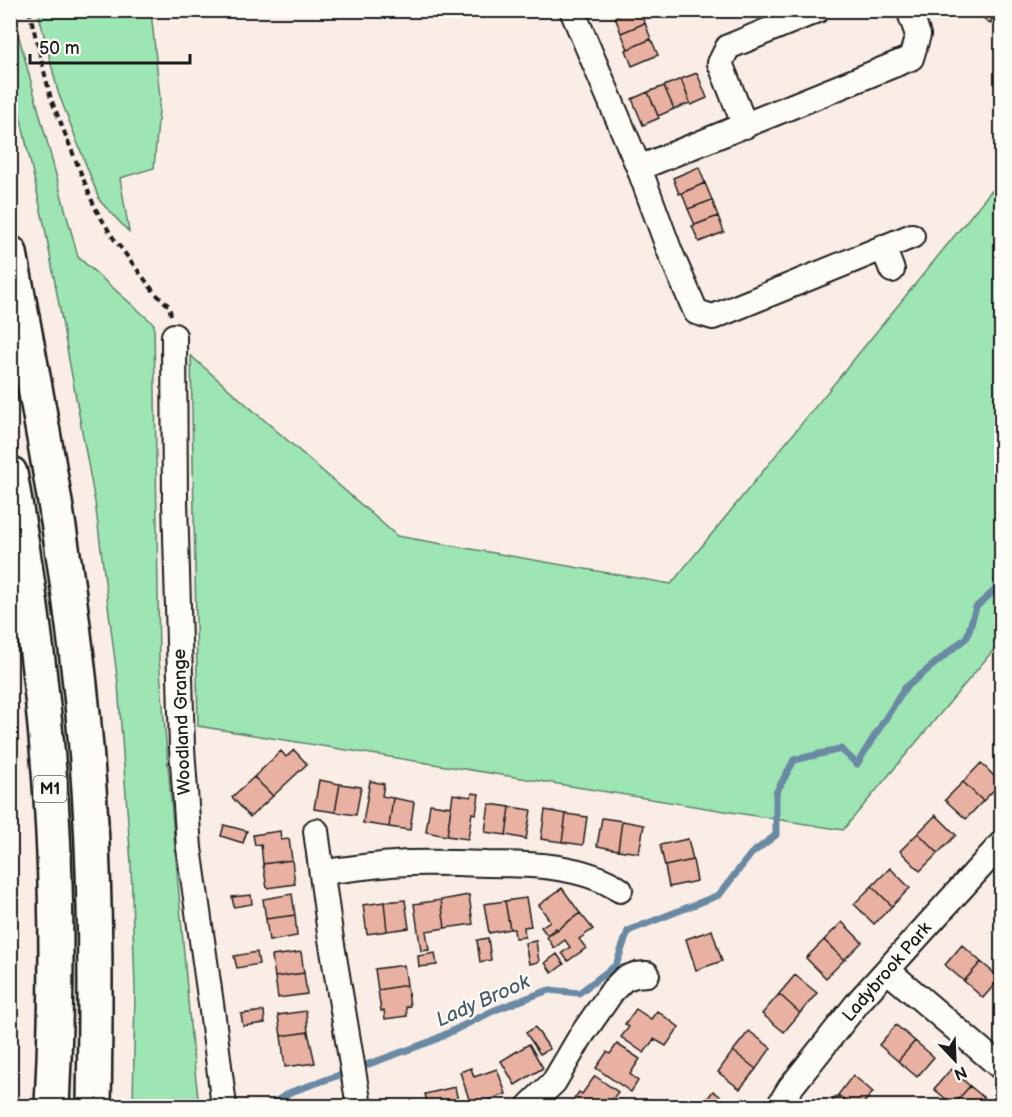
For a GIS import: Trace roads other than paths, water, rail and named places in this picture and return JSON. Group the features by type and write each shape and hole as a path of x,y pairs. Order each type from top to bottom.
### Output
{"highway":[{"name":"M1","path":"10,253 42,425 69,595 85,735 94,860 96,962 94,1107"},
{"name":"M1","path":"10,473 41,692 52,820 56,962 52,1107"}],"street":[{"path":"572,10 639,168 670,252 696,312 712,317 912,236"},
{"path":"745,126 720,63 728,47 818,10"},
{"path":"639,168 911,58 918,35 909,10"},
{"path":"883,247 892,270"},
{"name":"Woodland Grange","path":"174,336 175,501 182,748 189,848 224,1107"},
{"path":"316,831 359,1106"},
{"name":"Ladybrook Park","path":"779,1107 790,1089 887,969 1002,843"},
{"path":"322,872 407,863 531,864 599,877 620,890"},
{"path":"887,969 1002,1068"},
{"path":"529,1107 554,1082 581,1036 613,990 624,979 647,974"}],"waterway":[{"name":"Lady Brook","path":"358,1068 432,1041 495,1010 549,990 579,993 616,965 628,931 719,895 751,854 776,835 776,793 794,760 841,749 857,764 904,689 967,637 976,607 1002,584"},
{"name":"Lady Brook","path":"268,1106 291,1092 348,1072"}]}
